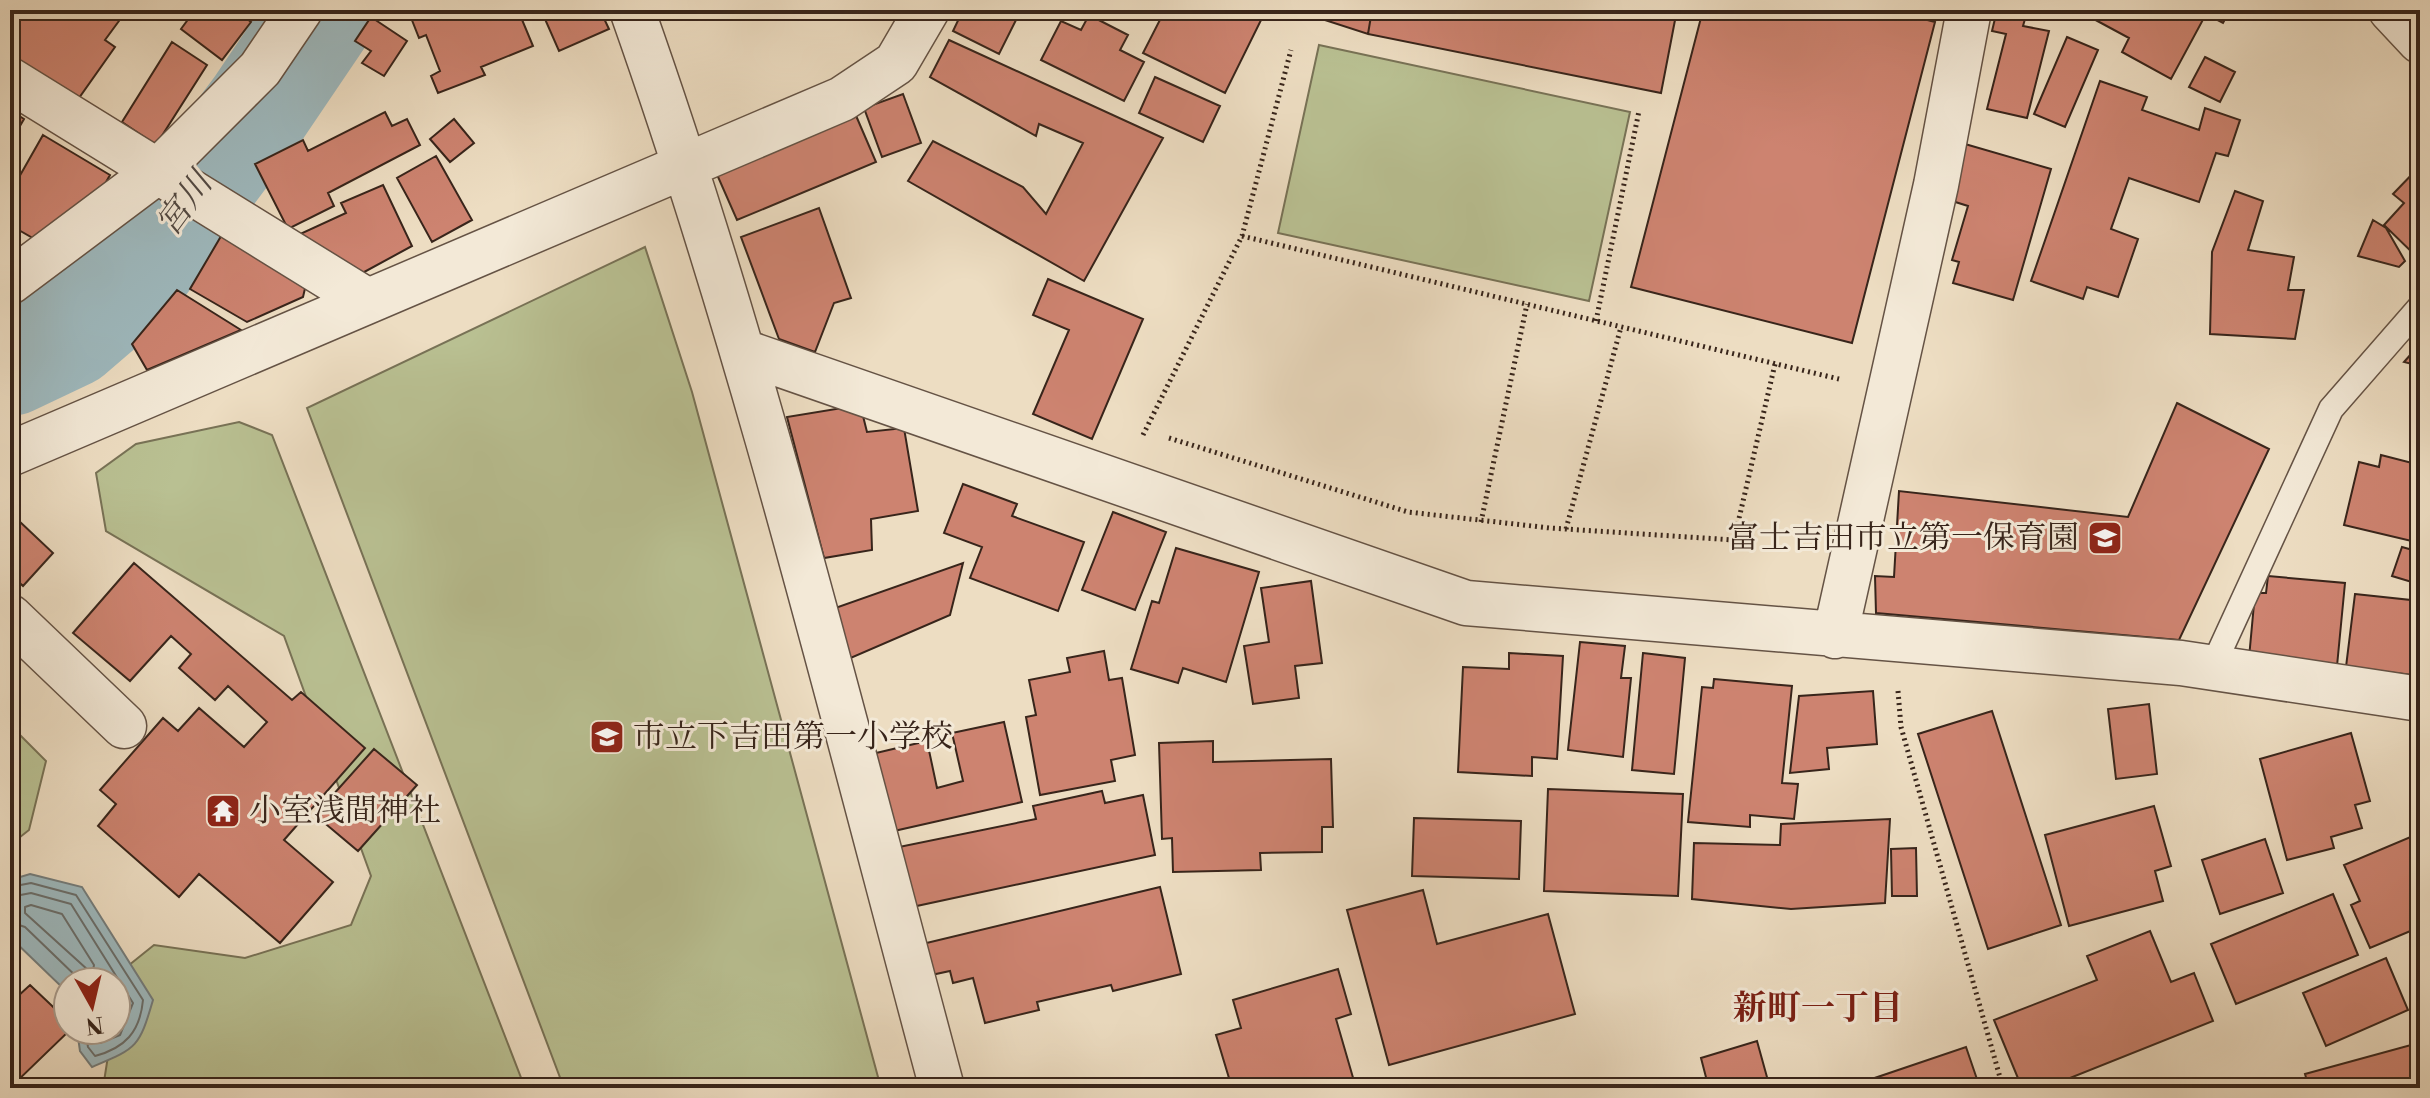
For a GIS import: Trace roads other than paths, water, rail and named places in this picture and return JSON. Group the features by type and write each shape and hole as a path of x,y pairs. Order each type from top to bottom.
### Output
{"street":[{"path":"10,282 158,171 260,69 300,10"},
{"path":"632,10 686,163 744,352 942,1088"},
{"path":"10,454 842,99 896,63 927,10"},
{"path":"1835,636 1936,185 1969,10"},
{"path":"2391,10 2420,41"},
{"path":"10,80 366,300"},
{"path":"744,352 1466,603 2212,668 2420,699"},
{"path":"10,617 124,726"}],"lane":[{"path":"2212,668 2331,409 2420,307"}],"water":[{"path":"30,874 82,887 132,966 52,966 52,978 10,937 10,880"},
{"path":"132,967 153,1000 144,1028 132,1046"},
{"path":"79,1046 132,1046 92,1067"}],"waterway":[{"name":"宮川","path":"10,362 69,334 126,285 258,109 325,10"}],"place":[{"name":"富士吉田市立第一保育園","path":"2105,538"},
{"name":"市立下吉田第一小学校","path":"607,737"},
{"name":"小室浅間神社","path":"223,811"}],"district":[{"name":"新町一丁目","path":"1818,1009"}]}
